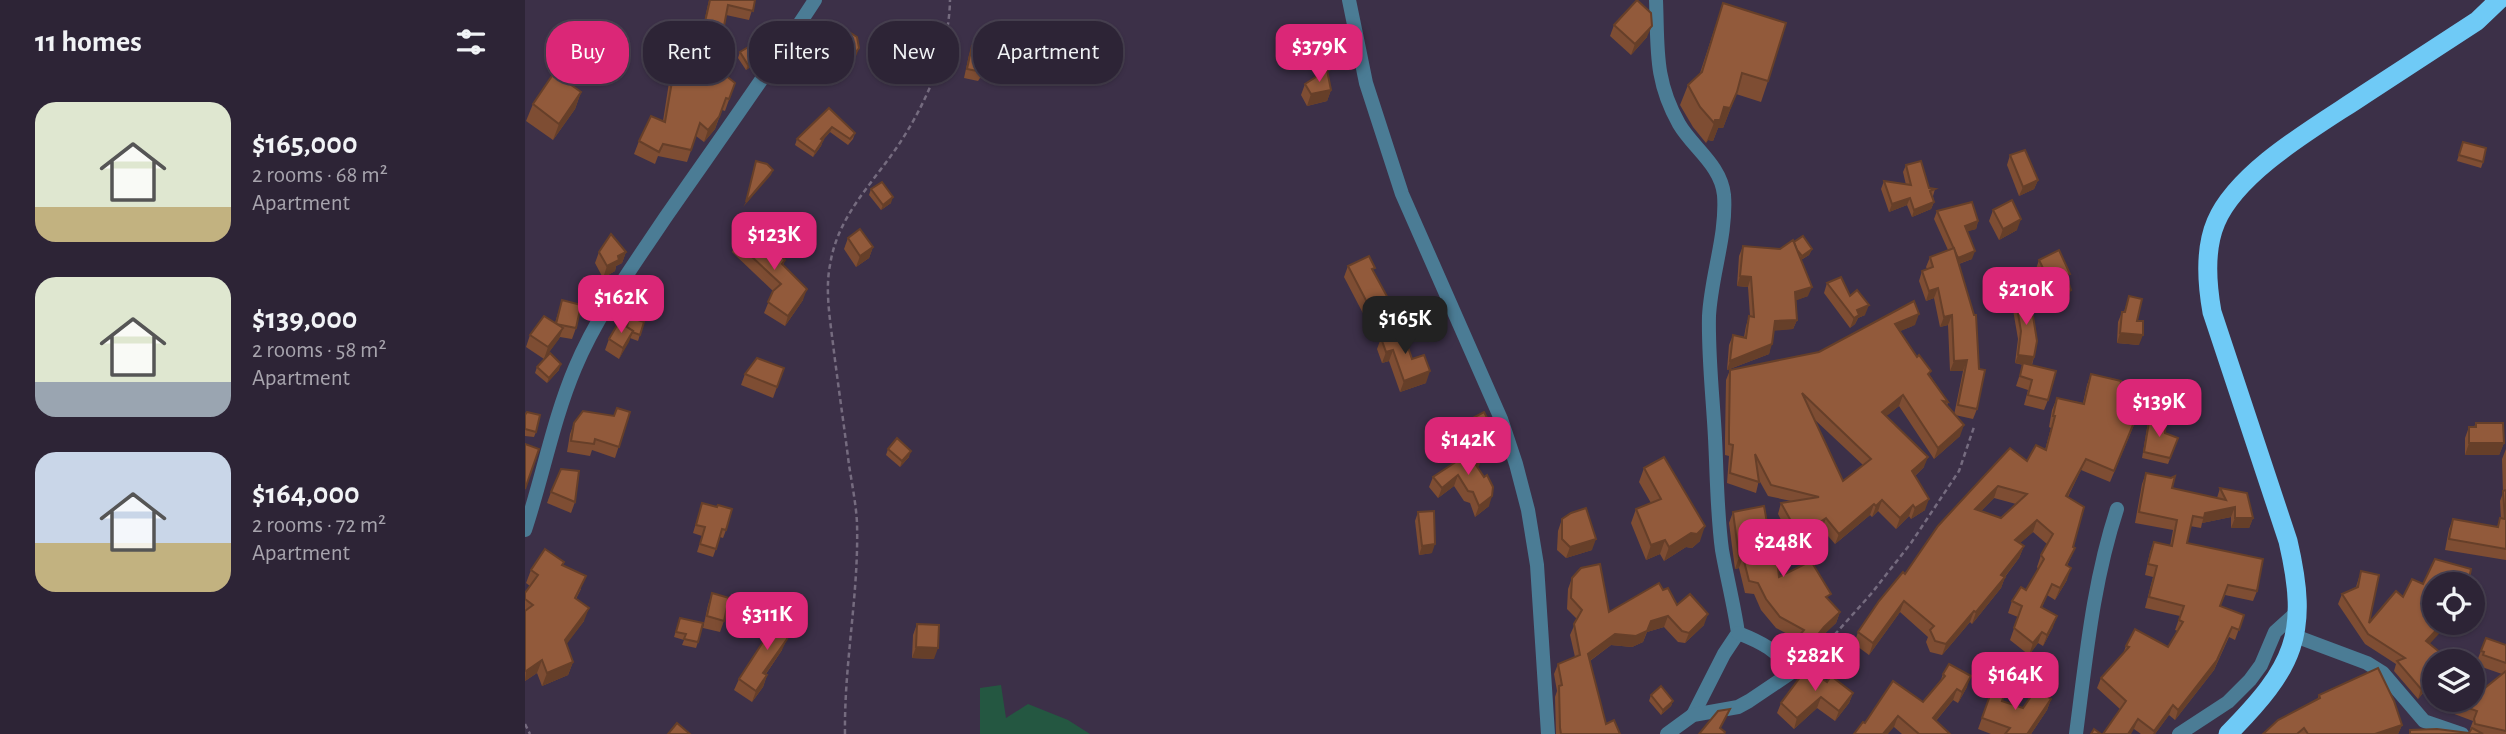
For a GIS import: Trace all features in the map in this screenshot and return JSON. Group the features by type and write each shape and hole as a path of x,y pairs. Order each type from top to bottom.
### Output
{"highway":[{"path":"2228,734 2277,677 2295,636 2298,611 2296,575 2288,541 2212,312 2208,289 2209,248 2216,222 2238,190 2298,138 2477,21 2499,0"}],"street":[{"path":"525,530 558,413 575,366 596,327 634,265 775,63 815,0"},
{"path":"1349,0 1366,83 1402,194 1501,419 1516,464 1528,510 1537,565 1548,734"},
{"path":"1656,0 1658,70 1666,96 1680,126 1721,180 1724,196 1709,314 1710,379 1719,522 1738,633 1724,654 1693,715"},
{"path":"2076,734 2093,600 2106,540 2117,509"},
{"path":"2179,734 2228,702 2250,680 2261,665 2275,632 2298,611"},
{"path":"1667,734 1693,715 1738,706 1792,672 1775,651 1738,633"},
{"path":"2295,636 2367,663 2383,673 2424,721 2462,734"}],"path":[{"path":"845,734 845,699 857,574 857,520 830,315 829,268 834,246 848,212 903,139 928,92 944,48 950,18 950,0"},
{"path":"1792,672 1829,641 1871,594 1910,543 1959,471 1973,427"},
{"path":"525,724 530,734"}],"green space":[{"path":"1001,685 1006,718 1028,704 1068,720 1090,734 980,734 980,688"}],"building":[{"path":"710,0 755,0 753,11 728,5 725,21 705,21"},
{"path":"1637,0 1651,13 1652,26 1635,44 1614,25"},
{"path":"1723,3 1786,23 1768,81 1742,73 1730,108 1724,107 1720,120 1715,120 1714,123 1700,107 1688,85 1702,72"},
{"path":"854,35 857,37 859,48 854,54"},
{"path":"1333,38 1335,59 1318,61 1318,57 1314,56 1313,40"},
{"path":"972,46 973,46 973,70 967,69"},
{"path":"749,47 748,65 740,52"},
{"path":"1327,70 1331,90 1311,94 1305,84"},
{"path":"547,84 570,84 581,92 559,124 533,104"},
{"path":"672,84 735,84 719,117 708,130 700,123 691,150 663,144 659,152 639,141 651,116 665,122"},
{"path":"829,108 855,133 850,139 832,127 821,139 823,140 815,152 797,139"},
{"path":"2463,142 2486,148 2483,162 2459,155"},
{"path":"2025,150 2038,180 2023,187 2010,155"},
{"path":"756,161 767,164 773,170 746,202"},
{"path":"1921,161 1929,188 1935,189 1930,191 1934,202 1914,210 1910,198 1892,204 1884,181 1911,185 1906,165"},
{"path":"882,182 893,197 883,205 871,189"},
{"path":"2012,200 2021,219 2003,229 1993,210"},
{"path":"1972,202 1978,221 1965,226 1975,251 1958,258 1937,211"},
{"path":"750,227 785,260 782,264 807,289 788,316 768,302 773,291 781,284 736,242"},
{"path":"860,229 873,247 860,256 848,238"},
{"path":"611,234 626,252 618,256 619,260 607,266 599,252"},
{"path":"1803,236 1812,249 1802,256 1794,242"},
{"path":"1793,240 1812,287 1795,292 1797,320 1775,321 1772,344 1730,361 1733,335 1746,338 1749,316 1754,317 1751,277 1740,276 1743,246 1780,249"},
{"path":"1954,248 1976,315 1979,369 1985,370 1977,409 1958,405 1967,360 1954,361 1952,315 1944,317 1938,288 1929,291 1922,271 1933,267 1930,257"},
{"path":"2059,250 2070,274 2066,275 2071,290 2056,295 2039,260"},
{"path":"1369,256 1375,268 1372,269 1389,300 1371,310 1348,266"},
{"path":"1841,277 1850,296 1857,290 1869,305 1857,310 1859,315 1854,318 1827,283"},
{"path":"2021,288 2030,316 2033,316 2037,341 2034,357 2018,355 2021,331 2014,290"},
{"path":"2129,296 2142,299 2137,321 2143,321 2143,335 2120,333 2122,312 2125,312"},
{"path":"562,300 581,305 576,328 556,324"},
{"path":"1914,301 1919,314 1895,324 1917,357 1919,355 1931,371 1928,374 1948,402 1943,401 1964,425 1938,448 1903,395 1882,412 1928,457 1912,471 1929,499 1915,508 1913,505 1900,518 1882,500 1839,534 1826,518 1804,533 1796,530 1781,503 1819,497 1771,485 1755,454 1759,482 1730,473 1733,445 1729,444 1730,370 1819,352","holes":["1802,393 1871,459 1843,481"]},
{"path":"544,316 563,328 548,347 530,335"},
{"path":"629,317 644,322 640,335 627,327"},
{"path":"619,322 633,331 623,348 609,339"},
{"path":"1402,330 1412,359 1424,355 1430,371 1404,381 1393,350 1386,352 1381,338"},
{"path":"550,353 561,364 549,378 537,367"},
{"path":"757,358 784,368 777,387 745,374"},
{"path":"2023,363 2056,371 2048,400 2028,395 2032,380 2020,376"},
{"path":"2091,374 2121,381 2119,404 2140,408 2114,471 2086,459 2066,496 2084,507 2073,547 2075,548 2066,565 2071,568 2060,588 2052,584 2041,607 2057,616 2047,635 2042,632 2033,643 2014,628 2022,606 2012,601 2021,587 2026,590 2044,559 2041,555 2053,534 2037,520 2015,540 2024,546 2001,575 2005,577 1946,644 1935,641 1930,630 1934,626 1904,601 1873,643 1858,632 1879,601 1903,572 1905,574 1938,526 2010,448 2027,461 2036,445 2046,450 2057,398 2084,404","holes":["1998,486 2027,494 2001,518 1975,509"]},
{"path":"617,408 630,412 619,447 595,439 594,444 571,441 574,423 583,411 614,416"},
{"path":"527,412 540,415 536,432 525,429"},
{"path":"1484,412 1496,435 1481,443 1469,420"},
{"path":"2150,416 2166,420 2165,433 2178,438 2170,458 2144,452"},
{"path":"2476,423 2503,423 2504,443 2469,443 2469,427 2476,427"},
{"path":"897,438 911,451 902,461 888,449"},
{"path":"525,444 539,449 525,489"},
{"path":"1477,448 1483,455 1474,462 1484,477 1487,475 1493,487 1492,496 1479,506 1473,492 1468,491 1458,475 1442,488 1433,477"},
{"path":"1664,457 1705,526 1697,534 1691,533 1669,547 1665,540 1651,545 1636,509 1661,499 1644,468"},
{"path":"561,469 579,471 575,502 551,492"},
{"path":"2146,473 2171,478 2175,476 2172,488 2226,500 2220,488 2247,493 2253,518 2235,518 2235,507 2205,513 2204,518 2193,516 2187,543 2263,559 2257,591 2228,585 2220,606 2244,615 2239,630 2232,627 2217,660 2178,710 2173,705 2154,731 2138,719 2128,734 2103,734 2126,701 2101,678 2129,647 2126,646 2135,629 2168,647 2183,622 2179,620 2184,606 2149,597 2157,566 2148,564 2154,542 2172,546 2177,520 2139,512"},
{"path":"2506,490 2506,549 2449,539 2453,519 2498,527 2500,518 2505,519 2503,491"},
{"path":"702,503 732,509 726,530 722,529 716,549 700,544 705,527 696,525"},
{"path":"1764,506 1772,551 1776,550 1779,577 1811,561 1831,594 1826,597 1840,612 1804,652 1794,642 1804,630 1780,617 1758,583 1749,581 1743,557 1739,557 1733,512"},
{"path":"1586,508 1596,539 1570,547 1562,539 1562,519"},
{"path":"1434,511 1435,544 1422,546 1418,512"},
{"path":"545,549 564,562 562,565 586,576 575,598 589,608 565,640 573,662 547,673 542,660 525,670 525,611 533,605 525,599 525,593 538,575 531,570"},
{"path":"2435,559 2471,569 2470,572 2429,572"},
{"path":"1600,564 1609,612 1659,583 1663,590 1668,588 1677,605 1690,594 1708,614 1689,633 1682,631 1668,616 1651,621 1647,631 1636,636 1615,634 1588,654 1606,724 1614,720 1620,734 1561,734 1559,686 1562,685 1558,664 1580,655 1574,624 1582,610 1571,598 1572,578 1581,568"},
{"path":"2361,571 2379,575 2369,623 2396,591 2403,597 2412,579 2422,584 2422,635 2432,635 2426,641 2436,649 2422,649 2421,689 2397,661 2405,658 2368,634 2342,594 2358,587"},
{"path":"712,593 729,598 724,621 707,616"},
{"path":"777,611 793,615 787,639 763,673 767,675 756,691 739,679 763,642 768,645"},
{"path":"680,618 703,623 698,642 684,639 686,634 676,632"},
{"path":"917,624 939,625 938,648 916,647"},
{"path":"2486,638 2506,645 2506,663 2485,656 2485,649 2482,649"},
{"path":"1949,664 1971,676 1962,692 1957,689 1933,718 1950,734 1919,734 1898,716 1883,734 1854,734 1863,722 1865,723 1893,681 1923,702 1945,676 1943,674"},
{"path":"1807,668 1827,682 1831,676 1853,693 1839,711 1821,697 1797,718 1781,703"},
{"path":"2378,668 2402,725 2375,734 2308,734 2304,728 2297,734 2263,734 2278,720 2320,698 2319,695"},
{"path":"2506,671 2506,731 2475,724 2477,712 2485,712 2486,687"},
{"path":"1661,686 1673,701 1663,710 1651,695"},
{"path":"1993,687 2005,692 2002,701 2023,708 2036,689 2051,699 2029,734 2005,734 2010,728 1982,718"},
{"path":"1730,709 1720,728 1724,734 1699,734 1718,711"},
{"path":"677,723 690,734 668,734"},
{"path":"2472,728 2483,734 2410,734 2410,730 2437,729 2469,733"}]}
